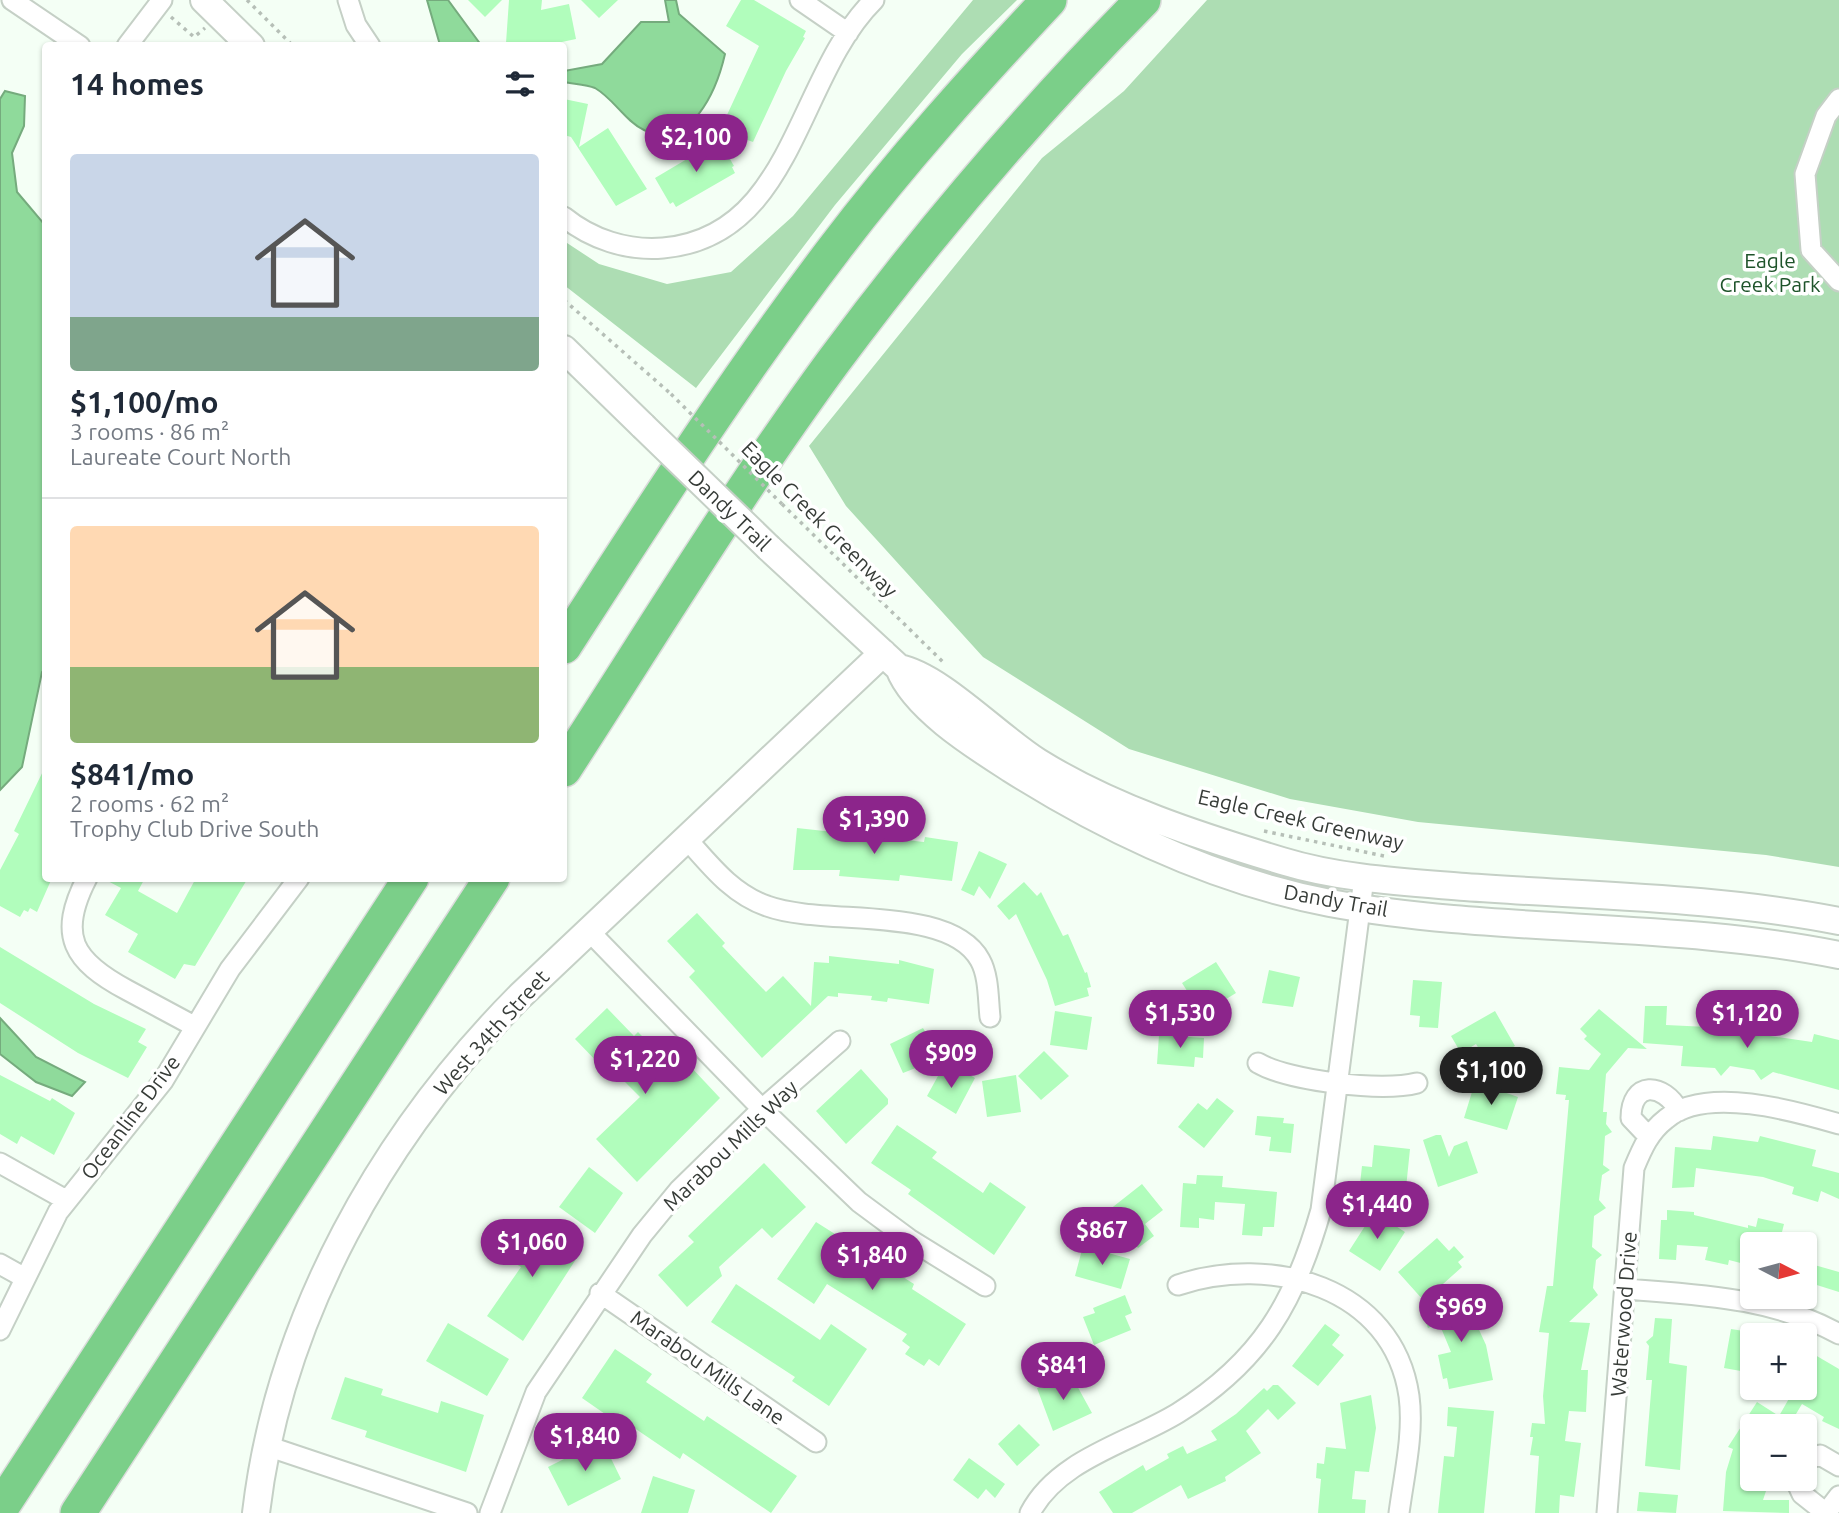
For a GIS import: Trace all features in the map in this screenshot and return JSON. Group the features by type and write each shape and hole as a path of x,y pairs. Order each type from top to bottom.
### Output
{"highway":[{"path":"567,641 710,422 836,247 922,141 1049,0"},
{"path":"567,764 794,417 856,332 929,237 1006,146 1143,0"},
{"path":"0,1509 408,882"},
{"path":"78,1513 489,882"}],"main road":[{"path":"204,0 247,42"},
{"name":"Dandy Trail","path":"567,352 769,548 891,661 905,685 948,724 1004,764 1091,817 1157,848 1240,880 1359,908 1746,941 1839,955"},
{"name":"Dandy Trail","path":"891,661 917,671 1038,762 1139,813 1286,863 1364,878 1765,909 1839,921"},
{"name":"West 34th Street","path":"256,1513 267,1446 309,1313 353,1218 374,1180 418,1115 472,1046 589,930 686,838 891,661"}],"street":[{"path":"12,0 74,42"},
{"path":"130,42 162,0"},
{"path":"348,0 356,25 367,42"},
{"path":"800,0 848,33"},
{"path":"567,219 593,236 633,247 664,248 696,241 732,223 762,195 771,182 818,82 848,33 874,0"},
{"path":"1839,99 1826,116 1805,174 1811,250 1839,281"},
{"path":"686,838 731,886 767,906 800,913 933,927 957,936 974,950 985,971 990,1017"},
{"path":"1030,1513 1066,1473 1177,1413 1210,1391 1259,1344 1284,1307 1307,1260 1321,1210 1335,1081 1364,878"},
{"path":"85,882 74,904 71,921 75,946 84,961 103,978 194,1026"},
{"name":"Oceanline Drive","path":"0,1330 66,1200 163,1081 230,969 296,882"},
{"path":"589,930 762,1109 859,1202 909,1239 985,1286"},
{"name":"Marabou Mills Way","path":"490,1513 528,1406 600,1293 678,1189 762,1109 840,1041"},
{"path":"1258,1063 1283,1073 1385,1088 1417,1083"},
{"path":"1679,1111 1668,1094 1661,1090 1648,1090 1633,1102 1631,1118 1655,1130 1679,1111 1704,1103 1724,1102 1788,1111 1839,1124"},
{"name":"Waterwood Drive","path":"1607,1513 1634,1168 1655,1130"},
{"path":"0,1163 66,1200"},
{"path":"0,1264 25,1278"},
{"path":"1178,1285 1200,1277 1229,1273 1298,1279 1323,1286 1352,1302 1378,1326 1397,1357 1408,1395 1410,1423 1399,1513"},
{"path":"1626,1289 1755,1302 1797,1314 1839,1334"},
{"name":"Marabou Mills Lane","path":"600,1293 816,1442"},
{"path":"267,1446 467,1513"},
{"path":"1817,1456 1839,1466"},
{"path":"1801,1491 1826,1513 1839,1496"}],"path":[{"path":"247,0 289,42"},
{"name":"Eagle Creek Greenway","path":"567,303 671,394 951,669"},
{"name":"Eagle Creek Greenway","path":"1255,829 1388,857"}],"green space":[{"path":"973,0 1017,0 962,54 835,205 696,388 567,287 567,243 599,264 667,284 731,272 793,216"},
{"name":"Eagle Creek Park","path":"1207,0 1839,0 1839,867 1766,855 1418,822 1290,799 1129,749 983,657 846,506 809,446 1042,158 1124,91"}],"shaded area":[{"path":"427,0 448,0 479,42 439,42"},
{"path":"665,0 676,0 679,14 725,54 716,84 699,113 688,125 675,132 661,134 644,130 595,88 567,82 567,70 602,64 641,22 669,22"},
{"path":"5,91 25,96 24,126 12,153 17,192 42,221 42,672 22,767 0,790 0,99"},
{"path":"0,1018 36,1057 85,1082 72,1096 36,1082 0,1054"}],"building":[{"path":"468,0 502,0 485,17"},
{"path":"509,0 542,0 541,10 569,4 576,39 562,42 506,42"},
{"path":"581,0 618,0 599,18"},
{"path":"741,0 754,0 806,31 803,37 805,38 786,71 753,142 720,130 759,46 726,26"},
{"path":"567,100 588,104 579,147 608,128 647,189 616,206 571,137 567,136"},
{"path":"719,140 734,166 732,167 735,173 676,207 673,202 670,204 655,178"},
{"path":"42,773 42,882 50,882 37,912 30,908 28,912 24,910 20,917 0,906 0,870 19,834 14,831"},
{"path":"797,828 924,842 925,837 958,842 952,881 900,875 899,881 839,876 840,870 793,870"},
{"path":"979,851 1007,864 990,899 979,886 974,896 961,890"},
{"path":"110,882 143,882 138,891 177,913 194,882 246,882 195,966 184,964 175,979 128,952 138,934 105,915 121,888"},
{"path":"1024,882 1037,896 1041,892 1063,936 1068,934 1085,973 1087,972 1091,987 1087,988 1089,996 1055,1006 1047,980 1016,914 1009,920 997,906"},
{"path":"697,913 725,943 722,946 766,992 783,976 811,1006 814,962 829,963 829,956 899,964 899,960 934,969 929,1004 888,998 887,1002 871,1000 872,996 838,993 838,997 828,996 762,1058 689,977 695,971 667,941"},
{"path":"0,947 94,1004 146,1029 138,1042 147,1047 128,1078 78,1053 0,1003"},
{"path":"1216,962 1236,993 1218,1004 1223,1012 1207,1022 1182,983"},
{"path":"1269,970 1300,977 1293,1007 1262,1003"},
{"path":"1413,980 1442,982 1438,1028 1419,1027 1420,1016 1410,1015"},
{"path":"1645,1006 1667,1006 1666,1025 1708,1027 1812,1042 1814,1034 1839,1040 1839,1090 1773,1072 1761,1080 1754,1070 1730,1066 1721,1076 1715,1068 1681,1066 1683,1046 1643,1043"},
{"path":"607,1008 634,1036 638,1032 680,1075 690,1066 720,1098 637,1182 596,1139 640,1097 606,1063 602,1067 575,1039"},
{"path":"1599,1009 1647,1049 1628,1048 1606,1074 1603,1112 1607,1112 1606,1124 1612,1132 1605,1136 1603,1165 1610,1170 1602,1175 1599,1200 1606,1208 1594,1216 1592,1247 1602,1255 1596,1260 1593,1288 1598,1295 1569,1322 1590,1323 1581,1370 1588,1370 1586,1412 1569,1411 1565,1441 1581,1443 1574,1497 1560,1495 1559,1513 1535,1513 1539,1456 1530,1455 1533,1437 1530,1437 1532,1423 1545,1424 1543,1396 1549,1333 1539,1332 1547,1286 1553,1286 1569,1100 1565,1100 1566,1095 1556,1094 1559,1067 1589,1070 1601,1054 1584,1039 1587,1036 1580,1029"},
{"path":"1055,1011 1092,1017 1087,1050 1050,1045"},
{"path":"1495,1011 1515,1046 1487,1062 1476,1044 1461,1053 1451,1036"},
{"path":"923,1028 941,1058 903,1073 890,1044"},
{"path":"1159,1035 1204,1038 1203,1058 1195,1057 1194,1067 1157,1064"},
{"path":"1044,1051 1069,1076 1041,1100 1018,1076"},
{"path":"944,1065 952,1083 959,1069 975,1078 956,1114 927,1096"},
{"path":"861,1069 888,1099 888,1104 846,1144 816,1111"},
{"path":"0,1075 50,1101 52,1098 75,1113 54,1155 21,1136 17,1144 0,1134"},
{"path":"1016,1075 1021,1112 987,1117 982,1081"},
{"path":"1475,1082 1518,1097 1507,1130 1464,1118"},
{"path":"1217,1098 1234,1111 1204,1148 1178,1127 1198,1103 1207,1110"},
{"path":"1257,1116 1284,1118 1283,1123 1294,1124 1291,1153 1269,1151 1271,1137 1255,1135"},
{"path":"897,1125 937,1152 932,1158 983,1193 990,1182 1026,1207 994,1255 908,1194 911,1190 871,1163"},
{"path":"1441,1135 1449,1157 1454,1146 1467,1141 1478,1173 1438,1187 1423,1140"},
{"path":"1713,1136 1758,1142 1760,1136 1816,1150 1812,1166 1839,1173 1839,1199 1821,1191 1818,1202 1792,1194 1794,1187 1763,1177 1696,1168 1694,1187 1672,1188 1675,1147 1711,1150"},
{"path":"1374,1145 1410,1149 1406,1188 1360,1184 1362,1166 1372,1167"},
{"path":"764,1163 806,1207 772,1238 762,1228 719,1267 722,1276 687,1307 658,1275 694,1242 688,1236"},
{"path":"589,1167 623,1193 595,1233 559,1207"},
{"path":"1197,1175 1223,1176 1222,1187 1277,1192 1274,1227 1263,1227 1262,1236 1242,1235 1245,1204 1215,1202 1214,1220 1199,1218 1199,1228 1180,1227 1183,1183 1196,1184"},
{"path":"1142,1184 1163,1210 1145,1224 1154,1236 1138,1248 1109,1210"},
{"path":"1667,1210 1694,1212 1694,1215 1748,1228 1748,1225 1756,1227 1758,1218 1784,1224 1782,1232 1740,1232 1740,1263 1729,1260 1728,1265 1705,1260 1708,1247 1677,1245 1676,1260 1659,1259 1661,1220 1667,1220"},
{"path":"1374,1212 1405,1232 1380,1271 1349,1251"},
{"path":"529,1220 580,1253 523,1341 487,1316 521,1267 505,1257"},
{"path":"816,1222 914,1284 912,1289 966,1324 939,1366 929,1359 924,1366 905,1354 910,1347 902,1341 907,1334 827,1284 814,1304 777,1279"},
{"path":"1437,1238 1449,1251 1454,1246 1464,1257 1458,1262 1462,1267 1424,1301 1398,1272"},
{"path":"1083,1246 1130,1259 1121,1289 1075,1276"},
{"path":"1817,1266 1839,1272 1839,1292 1817,1285"},
{"path":"736,1284 820,1340 831,1324 867,1349 829,1406 792,1381 795,1377 711,1322"},
{"path":"1125,1295 1132,1313 1125,1316 1131,1330 1094,1345 1083,1317 1095,1313 1093,1308"},
{"path":"1463,1295 1486,1345 1493,1380 1449,1389 1447,1378 1443,1379 1438,1355 1451,1352 1439,1323 1428,1328 1422,1312"},
{"path":"1655,1318 1672,1319 1669,1363 1687,1366 1680,1470 1645,1466 1652,1380 1646,1380 1649,1346 1646,1342 1653,1336"},
{"path":"448,1323 509,1359 487,1396 426,1361"},
{"path":"1325,1324 1340,1335 1332,1345 1344,1355 1318,1386 1292,1366"},
{"path":"1731,1329 1740,1330 1740,1371 1724,1368"},
{"path":"615,1349 652,1374 646,1382 704,1421 707,1416 797,1476 771,1513 683,1453 680,1459 621,1419 618,1423 582,1398"},
{"path":"1817,1356 1839,1369 1839,1429 1822,1421 1824,1417 1802,1404 1796,1414 1780,1414 1788,1400 1817,1400"},
{"path":"1070,1373 1092,1413 1053,1431 1037,1388"},
{"path":"345,1377 383,1389 381,1395 438,1413 441,1401 484,1415 466,1472 365,1437 367,1431 331,1419"},
{"path":"1273,1385 1278,1385 1296,1403 1278,1420 1268,1409 1246,1431 1261,1453 1225,1477 1226,1481 1188,1499 1181,1485 1132,1513 1113,1513 1099,1492 1143,1465 1146,1471 1169,1458 1167,1454 1183,1446 1187,1454 1217,1440 1211,1431 1236,1414 1264,1388 1267,1391"},
{"path":"1371,1395 1376,1428 1369,1472 1355,1471 1352,1499 1366,1500 1365,1513 1318,1513 1321,1479 1316,1478 1317,1463 1324,1464 1326,1447 1346,1449 1340,1403"},
{"path":"1757,1402 1776,1414 1749,1414"},
{"path":"1448,1407 1494,1411 1484,1513 1438,1513 1444,1456 1454,1457 1457,1427 1447,1426"},
{"path":"1019,1424 1040,1445 1017,1466 998,1444"},
{"path":"1740,1428 1740,1491 1766,1491 1763,1500 1789,1500 1789,1513 1723,1511 1726,1472 1733,1449 1728,1447"},
{"path":"602,1440 621,1479 568,1506 548,1467"},
{"path":"969,1458 1005,1484 995,1498 986,1489 978,1499 953,1480"},
{"path":"653,1476 695,1490 688,1513 641,1513"},
{"path":"1639,1492 1678,1495 1676,1513 1637,1511"}]}
